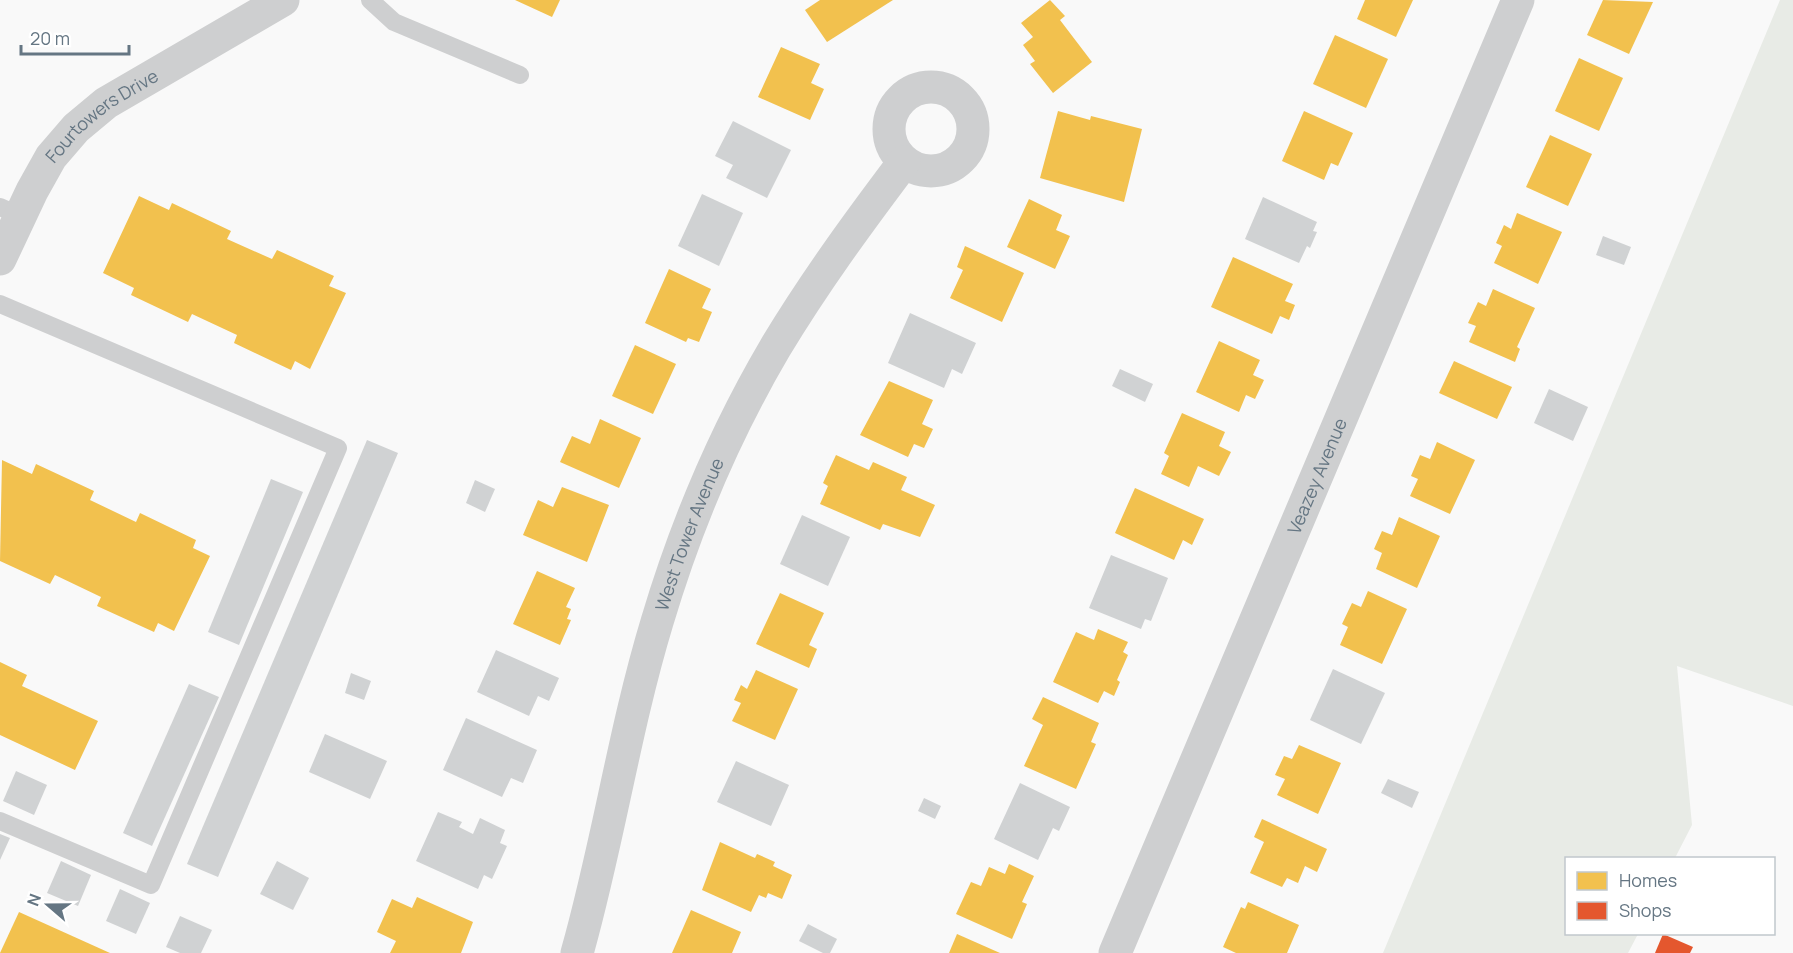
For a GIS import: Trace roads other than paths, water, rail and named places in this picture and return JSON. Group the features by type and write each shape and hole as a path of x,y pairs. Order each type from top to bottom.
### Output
{"street":[{"name":"Fourtowers Drive","path":"0,259 10,211 76,128 99,109 283,0"},
{"name":"Veazey Avenue","path":"1115,953 1518,0"},
{"name":"West Tower Avenue","path":"578,953 598,882 639,685 657,621 690,528 728,437 774,349 843,243 904,162"}],"lane":[{"path":"370,0 394,22 520,75"},
{"path":"0,304 338,448 151,885 0,821"}]}
